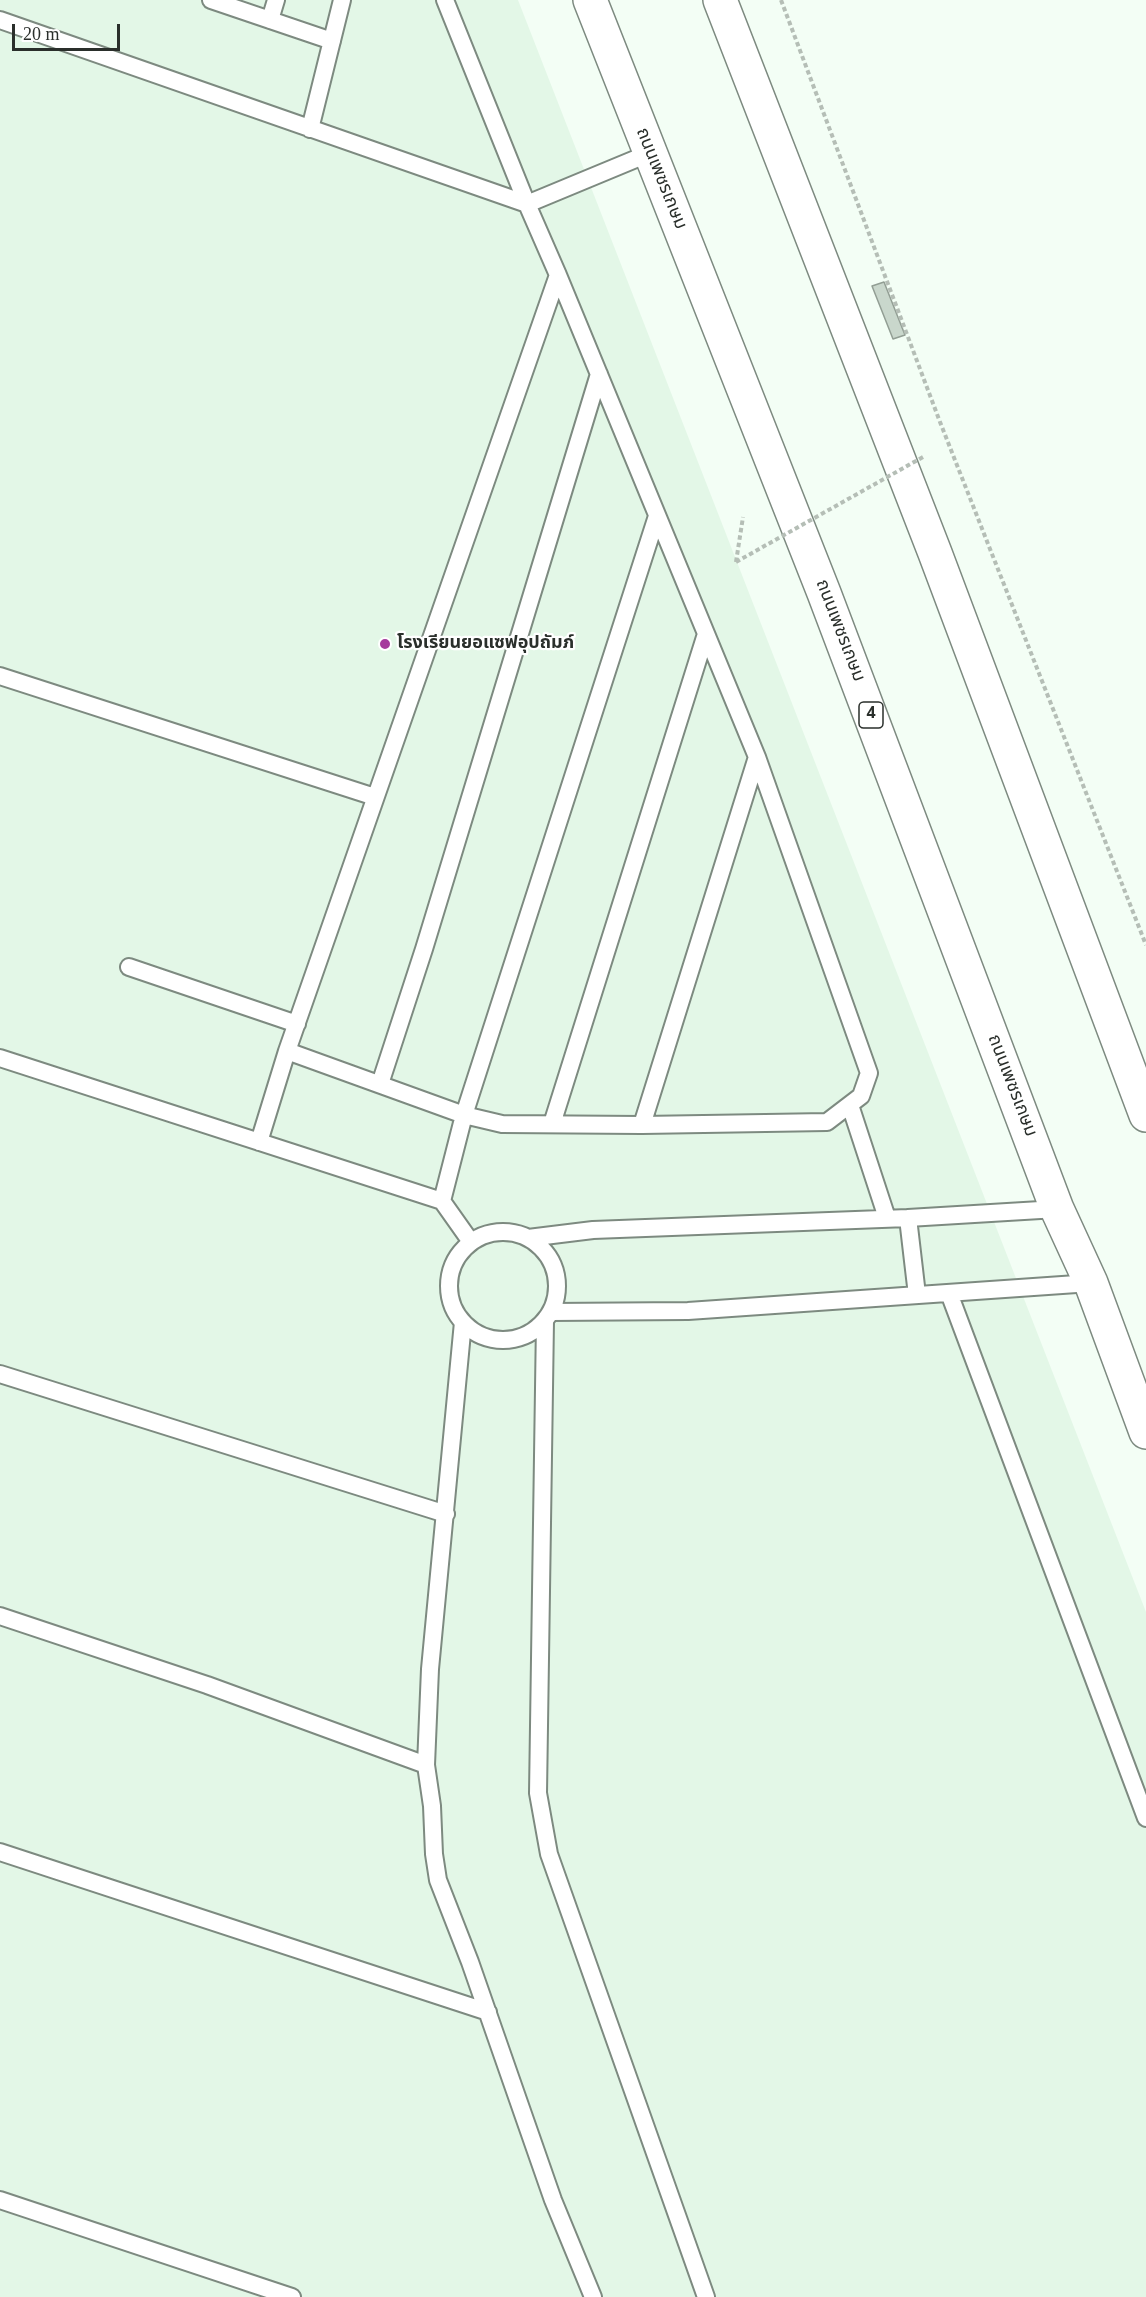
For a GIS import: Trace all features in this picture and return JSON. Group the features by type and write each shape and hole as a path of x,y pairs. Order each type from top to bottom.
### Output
{"main road":[{"name":"ถนนเพชรเกษม","path":"590,0 825,593 1058,1209 1091,1284 1146,1432"},
{"path":"720,0 935,553 1146,1115"}],"lane":[{"path":"211,0 332,41"},
{"path":"270,20 276,0"},
{"path":"310,129 342,0"},
{"path":"287,1051 464,1115 502,1124 642,1125 827,1122 861,1096 869,1073 757,757 527,204 445,0"},
{"path":"0,20 527,204 650,153"},
{"path":"259,1142 287,1051 558,275"},
{"path":"380,1084 424,949 598,374"},
{"path":"442,1201 464,1115 657,516"},
{"path":"552,1124 706,634"},
{"path":"0,676 375,797"},
{"path":"642,1125 757,757"},
{"path":"129,967 297,1024"},
{"path":"0,1058 442,1201 471,1242"},
{"path":"850,1105 887,1218"},
{"path":"1058,1209 908,1218 593,1230 528,1238 499,1232 471,1242 456,1258 448,1280 452,1303 463,1322 475,1332 489,1338 504,1340 519,1338 533,1331 548,1316 688,1311 1091,1284"},
{"path":"908,1218 917,1295"},
{"path":"528,1238 542,1248 552,1262 557,1278 556,1296 548,1316 538,1793 549,1854 706,2297"},
{"path":"950,1293 1146,1818"},
{"path":"463,1322 430,1669 426,1765 432,1806 434,1854 438,1880 488,2012 553,2200 593,2297"},
{"path":"0,1374 446,1514"},
{"path":"0,1616 207,1685 426,1765"},
{"path":"0,1852 488,2012"},
{"path":"0,2200 292,2297"}],"path":[{"path":"781,0 940,422 1146,945"},
{"path":"743,517 736,562 923,457"}],"shaded area":[{"name":"โรงเรียนยอแซฟอุปถัมภ์","path":"0,0 518,0 1146,1612 1146,2297 0,2297"}],"building":[{"path":"884,282 905,335 893,339 872,286"}],"place":[{"name":"โรงเรียนยอแซฟอุปถัมภ์","path":"385,644"}]}
